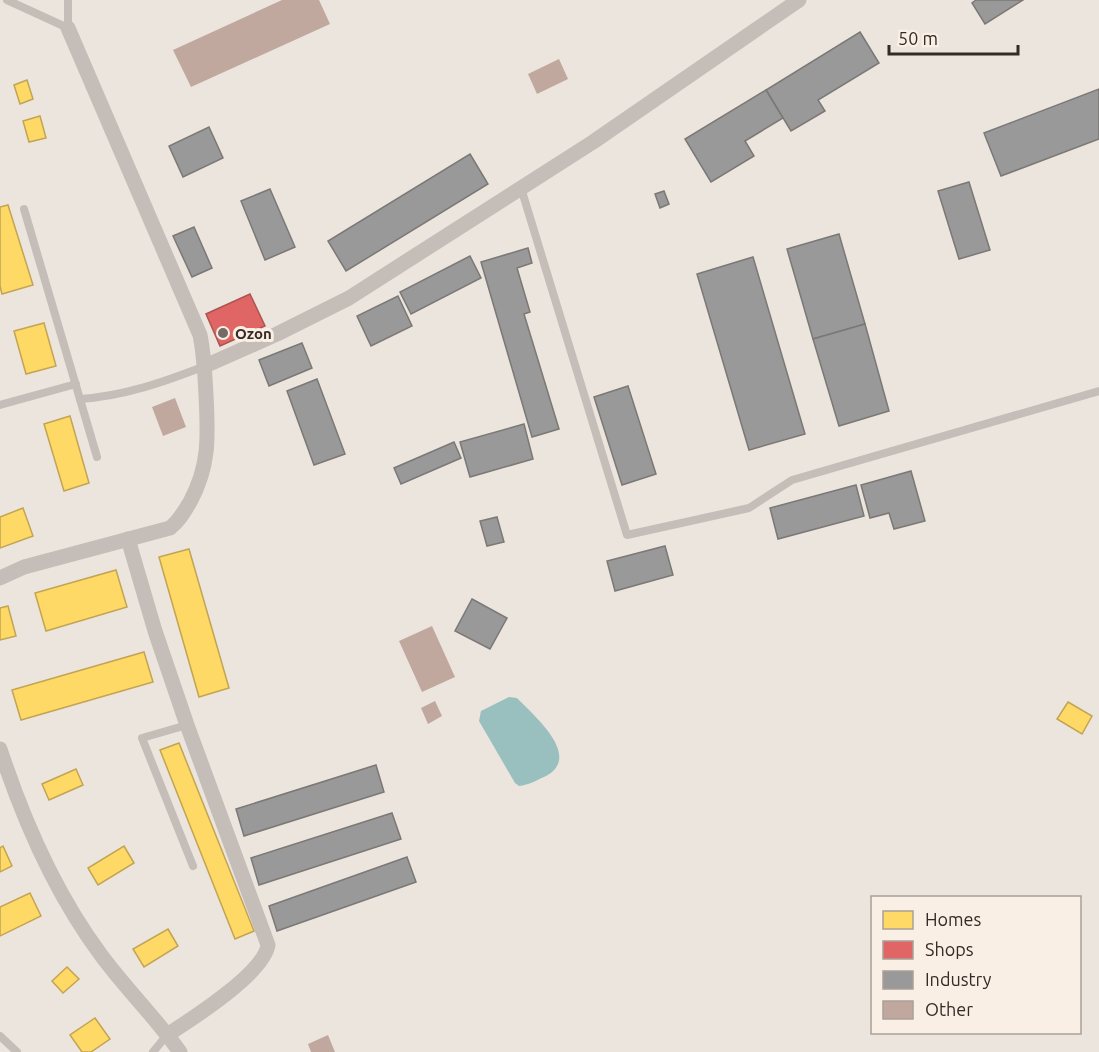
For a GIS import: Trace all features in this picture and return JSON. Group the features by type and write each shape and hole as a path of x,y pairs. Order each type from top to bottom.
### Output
{"street":[{"path":"205,366 277,334 349,298 593,142 799,0"},
{"path":"0,578 24,567 170,528 181,517 195,494 208,449 205,366 200,335 69,28"},
{"path":"128,539 154,631 268,945 267,953 262,961 244,978 198,1015 167,1035"},
{"path":"0,749 29,824 72,910 102,956 180,1052"}],"lane":[{"path":"8,0 69,28 68,0"},
{"path":"521,188 627,535 749,508 792,480 1099,391"},
{"path":"24,209 97,457"},
{"path":"80,399 137,390 205,366"},
{"path":"0,405 76,384"},
{"path":"187,725 142,738 193,867"},
{"path":"153,1052 167,1035"},
{"path":"0,1036 17,1052"}],"water":[{"path":"509,697 517,698 543,725 557,747 559,758 556,768 546,776 519,786 515,783 479,721 481,711"}],"building: Homes":[{"path":"27,80 33,99 20,104 14,85"},
{"path":"40,116 46,138 29,142 23,121"},
{"path":"8,205 33,285 2,294 0,286 0,207"},
{"path":"44,323 56,366 26,374 14,331"},
{"path":"70,416 89,483 64,491 44,424"},
{"path":"23,508 33,536 0,548 0,517"},
{"path":"189,549 229,688 199,697 159,557"},
{"path":"116,570 127,607 46,631 35,593"},
{"path":"8,606 16,636 0,640 0,608"},
{"path":"144,652 153,682 21,720 12,690"},
{"path":"1068,702 1092,716 1082,734 1057,719"},
{"path":"179,743 254,931 235,939 160,750"},
{"path":"76,769 83,785 49,800 42,784"},
{"path":"3,846 12,866 0,872 0,848"},
{"path":"124,846 134,863 98,885 88,868"},
{"path":"30,893 41,916 0,936 0,907"},
{"path":"168,929 178,946 144,967 133,949"},
{"path":"67,967 79,979 63,993 52,981"},
{"path":"95,1018 110,1039 91,1052 82,1052 70,1035"}],"building: Shops":[{"path":"250,294 265,326 220,346 206,314"}],"building: Industry":[{"path":"976,0 1023,0 985,24 972,3"},
{"path":"860,32 879,63 818,100 825,111 791,131 766,90"},
{"path":"1099,89 1099,139 1001,176 984,133"},
{"path":"766,90 783,118 745,141 754,156 711,182 685,139"},
{"path":"209,127 223,158 183,177 169,146"},
{"path":"470,154 488,184 346,271 328,241"},
{"path":"969,182 990,250 959,259 938,191"},
{"path":"270,189 295,247 265,260 241,201"},
{"path":"664,191 669,204 660,208 655,194"},
{"path":"194,227 212,268 192,277 173,236"},
{"path":"839,234 865,324 813,339 787,249"},
{"path":"528,248 532,263 517,268 530,312 524,314 559,429 532,437 481,262"},
{"path":"470,256 481,278 411,314 400,292"},
{"path":"753,257 805,434 749,450 697,274"},
{"path":"398,296 412,326 371,346 357,316"},
{"path":"865,324 889,411 839,426 813,339"},
{"path":"302,343 312,368 269,386 259,360"},
{"path":"317,379 345,454 314,465 287,391"},
{"path":"628,386 656,474 622,485 594,397"},
{"path":"524,424 533,459 470,477 460,442"},
{"path":"454,442 461,458 401,484 394,468"},
{"path":"911,471 925,521 894,529 889,513 870,518 861,485"},
{"path":"856,485 864,516 778,539 770,508"},
{"path":"497,517 504,542 487,546 480,521"},
{"path":"665,546 673,575 615,591 607,561"},
{"path":"472,599 507,618 490,649 455,631"},
{"path":"376,765 384,792 244,836 236,809"},
{"path":"392,813 401,839 259,885 251,858"},
{"path":"407,857 416,882 277,931 269,906"}],"building: Other":[{"path":"282,0 319,0 330,24 191,87 173,50"},
{"path":"559,59 568,79 537,94 528,74"},
{"path":"175,398 186,427 163,436 152,407"},
{"path":"432,626 455,677 422,692 399,641"},
{"path":"435,701 442,716 428,724 421,708"},
{"path":"328,1035 335,1052 311,1052 308,1044"}],"place":[{"name":"Ozon","path":"223,333"}]}
